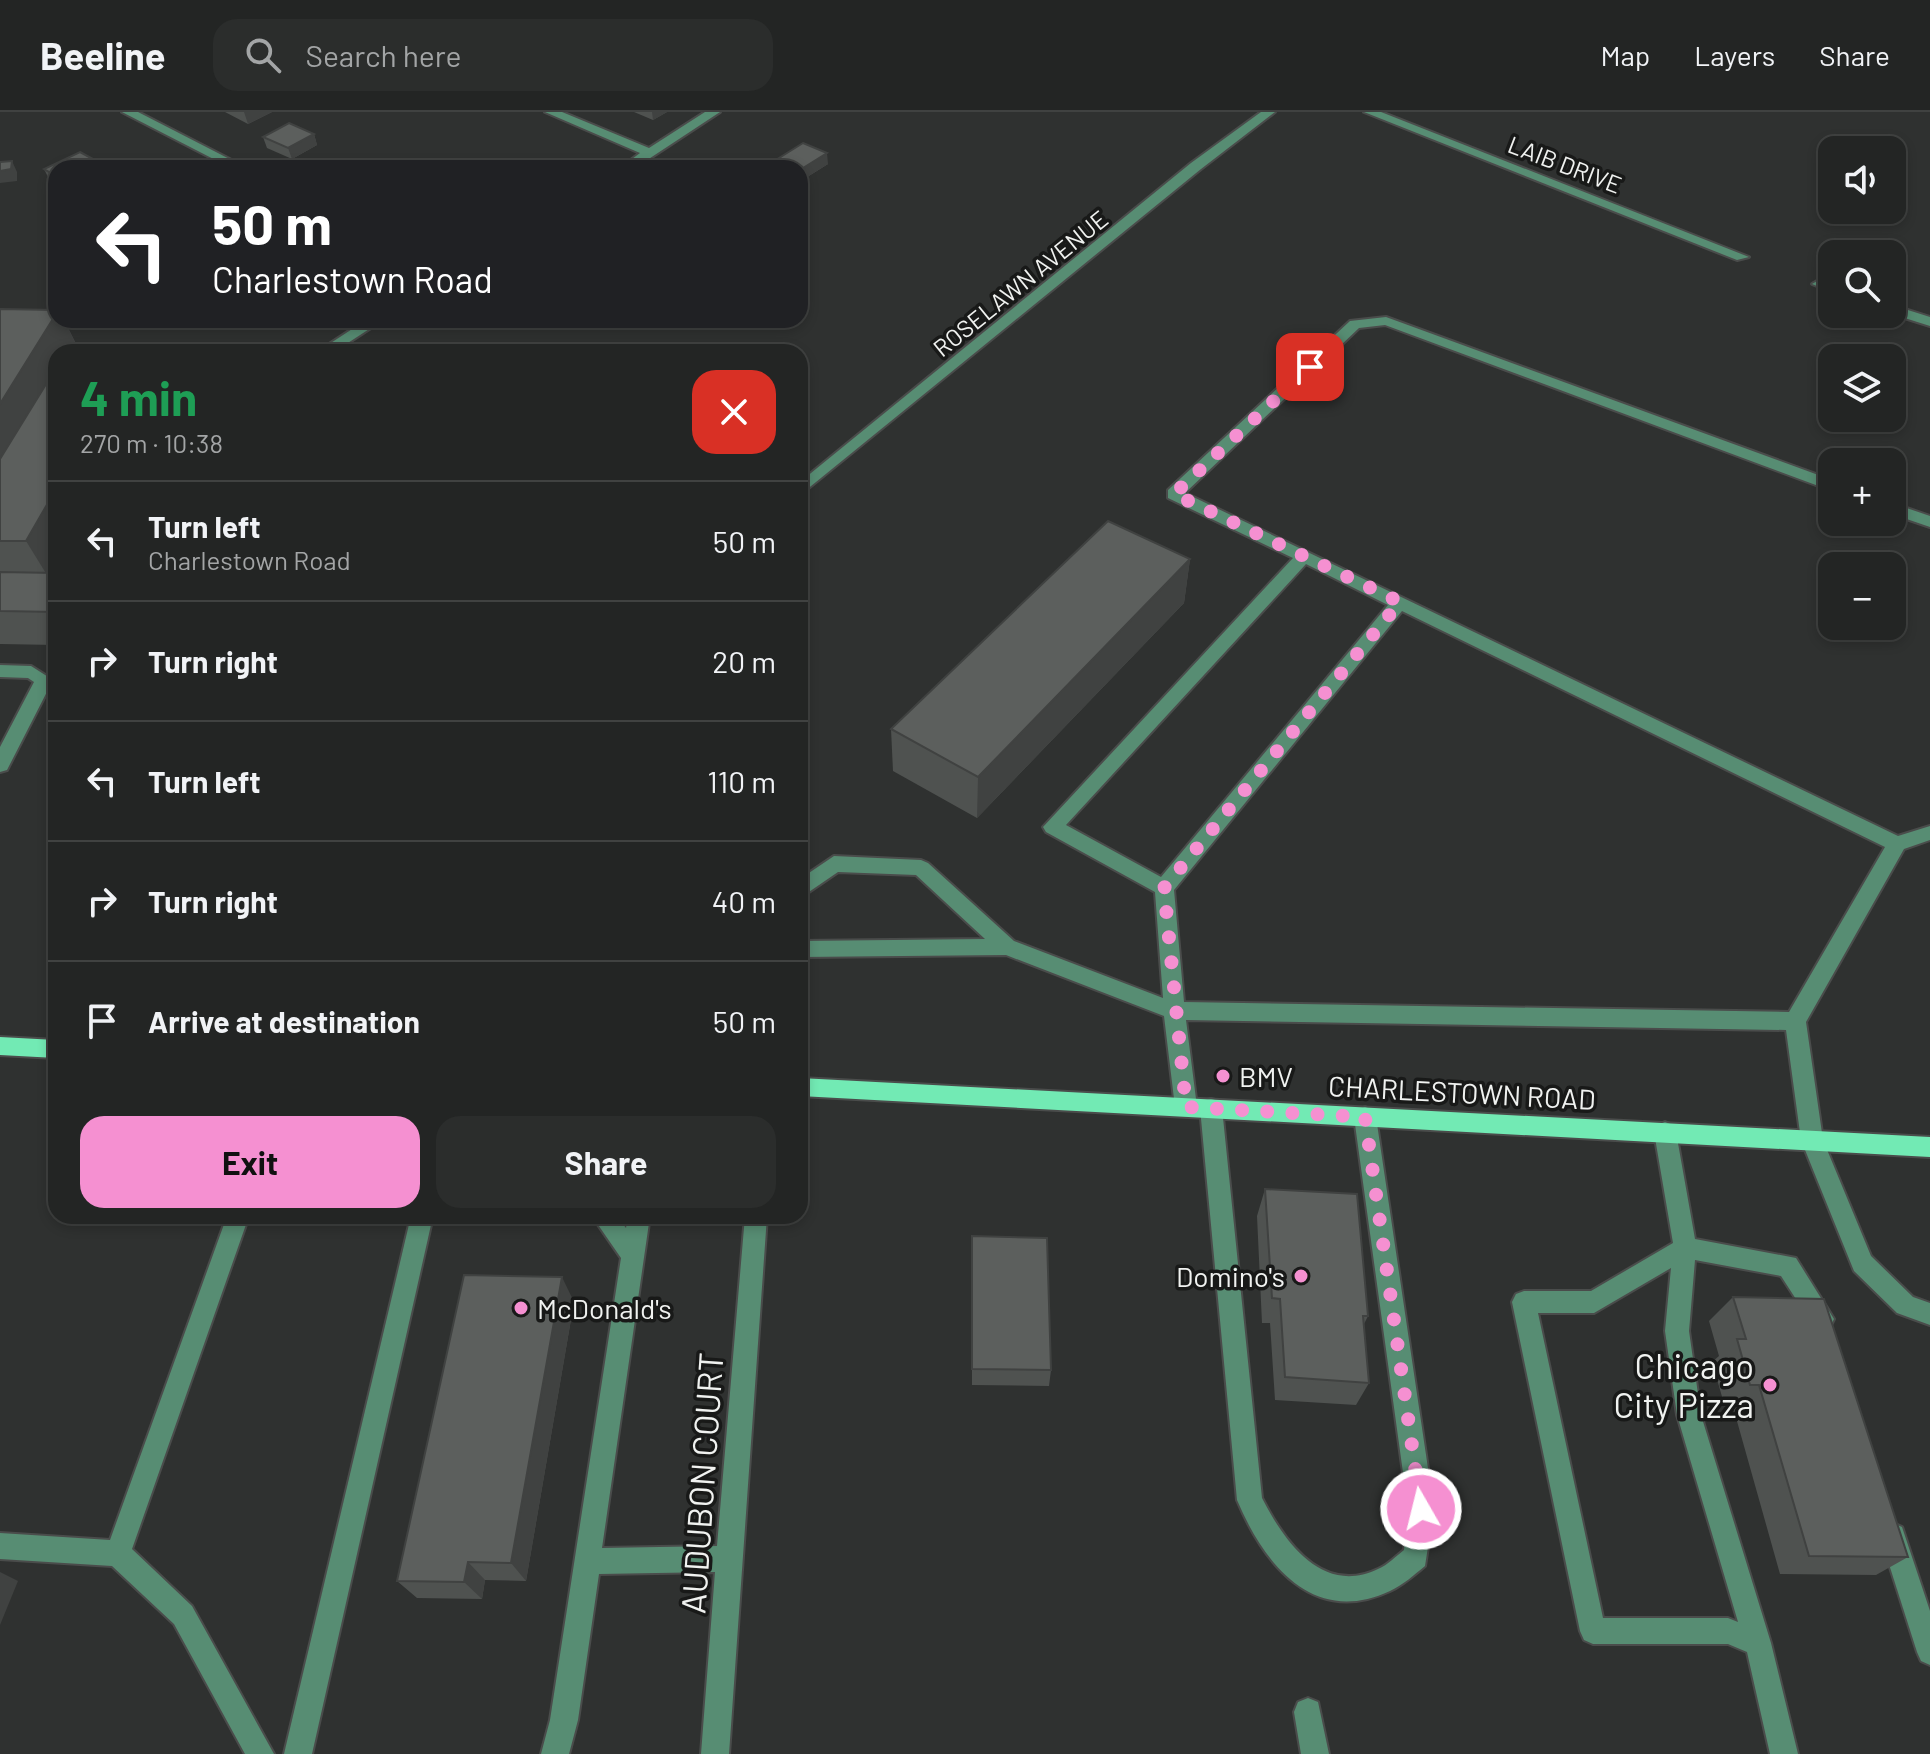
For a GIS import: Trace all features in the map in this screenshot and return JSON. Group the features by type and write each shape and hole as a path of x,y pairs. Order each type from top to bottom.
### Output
{"main road":[{"path":"0,1046 48,1049"},
{"name":"CHARLESTOWN ROAD","path":"808,1087 1930,1147"}],"street":[{"path":"128,112 225,160"},
{"path":"551,112 650,153"},
{"path":"639,160 714,112"},
{"name":"ROSELAWN AVENUE","path":"808,483 1196,166 1269,112"},
{"name":"LAIB DRIVE","path":"1370,112 1742,257"},
{"path":"1906,314 1930,322"},
{"path":"1818,481 1386,321 1355,324 1174,494 1897,844"},
{"path":"337,344 363,328"},
{"path":"1906,513 1930,522"},
{"path":"1164,888 1053,827 1304,556"},
{"path":"1186,1107 1164,888 1400,602"},
{"path":"0,671 31,672 44,680 0,765"},
{"path":"1930,833 1897,844 1795,1021 1812,1140 1862,1263 1905,1305 1930,1314"},
{"path":"808,884 834,864 921,868 1007,947"},
{"path":"808,949 1007,947 1174,1011 1795,1021"},
{"path":"1211,1108 1250,1500 1265,1530 1288,1563 1320,1586 1345,1588 1382,1582 1416,1557 1421,1509 1365,1117"},
{"path":"1665,1132 1685,1248 1677,1331 1689,1415 1758,1643 1784,1754"},
{"path":"118,1553 235,1224"},
{"path":"298,1754 420,1224"},
{"path":"609,1224 633,1255"},
{"path":"555,1754 564,1720 638,1224"},
{"name":"AUDUBON COURT","path":"715,1754 755,1224"},
{"path":"1758,1643 1728,1631 1593,1631 1524,1302 1594,1302 1685,1248 1788,1266 1821,1317 1831,1346"},
{"path":"1883,1506 1930,1652"},
{"path":"0,1546 118,1553 183,1615 260,1754"},
{"path":"588,1561 730,1559"},
{"path":"1308,1712 1315,1754"}],"building":[{"path":"289,123 314,134 288,148 263,137"},
{"path":"803,143 827,153 808,165 808,160 779,158"},
{"path":"80,152 95,160 63,160"},
{"path":"12,161 11,169 0,171 0,162"},
{"path":"0,309 48,310 48,327 0,404"},
{"path":"48,381 48,503 26,541 0,541 0,459"},
{"path":"1108,521 1190,559 978,777 891,729"},
{"path":"0,572 48,573 48,612 0,611"},
{"path":"1265,1189 1357,1194 1368,1316 1363,1316 1369,1383 1285,1377 1280,1299 1272,1298"},
{"path":"972,1236 1047,1238 1051,1370 972,1369"},
{"path":"464,1275 562,1277 511,1563 468,1562 464,1582 397,1581"},
{"path":"1733,1297 1824,1299 1908,1557 1809,1556 1759,1385 1750,1385 1737,1339 1746,1339"}],"place":[{"name":"BMV","path":"1223,1076"},
{"name":"Domino's","path":"1301,1276"},
{"name":"McDonald's","path":"521,1308"},
{"name":"Chicago City Pizza","path":"1770,1385"}],"route":[{"path":"1310,367 1174,494 1400,602 1164,888 1174,1011 1186,1107 1365,1117 1421,1509"}]}
